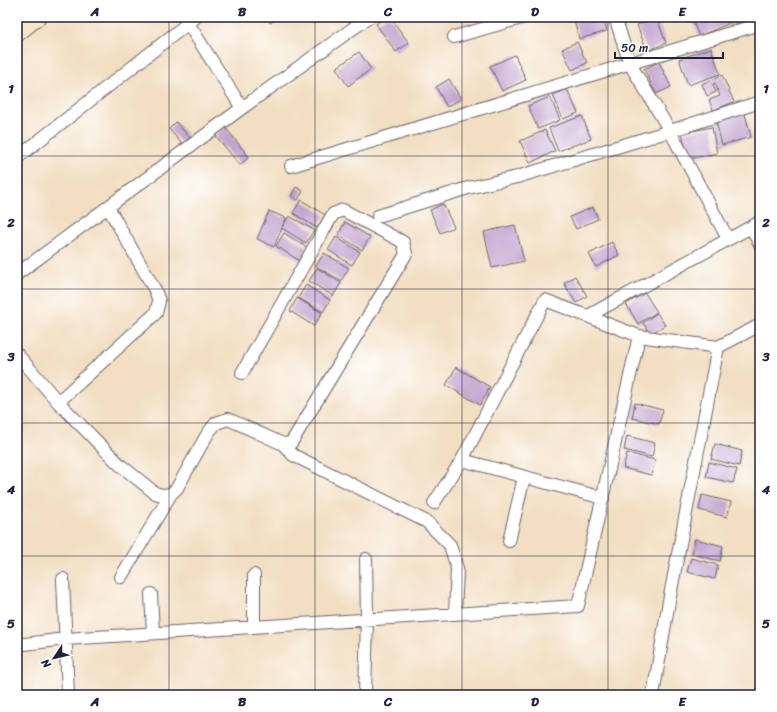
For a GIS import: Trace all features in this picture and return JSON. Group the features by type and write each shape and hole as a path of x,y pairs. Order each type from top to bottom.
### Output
{"street":[{"path":"17,33 37,17"},
{"path":"17,274 242,108 369,17"},
{"path":"454,37 524,17"},
{"path":"615,17 630,64 670,131 728,239"},
{"path":"17,158 189,19 242,108"},
{"path":"291,166 760,24"},
{"path":"378,216 468,188 517,177 760,102"},
{"path":"58,402 156,313 160,301 108,207"},
{"path":"242,373 333,214 343,210 403,242 406,254 291,443 283,444"},
{"path":"588,316 756,224 760,244"},
{"path":"434,503 462,460 545,300 640,336 718,347 760,325"},
{"path":"17,645 65,638 578,606 640,336"},
{"path":"653,695 669,601 718,347"},
{"path":"17,354 58,402 118,464 155,493 162,495 171,494"},
{"path":"121,577 171,494 177,488 208,433 216,423 228,419 283,444 293,455 427,522 450,545 457,568 455,614"},
{"path":"462,460 603,498"},
{"path":"509,542 524,477"},
{"path":"364,695 367,619 366,559"},
{"path":"254,575 254,626"},
{"path":"63,579 68,695"},
{"path":"151,594 153,633"}],"building":[{"path":"17,17 23,17 25,20 17,27"},
{"path":"266,17 280,17 270,23"},
{"path":"386,17 390,17 409,43 396,52 376,24"},
{"path":"573,17 603,17 607,31 579,39"},
{"path":"691,17 725,17 728,24 699,36"},
{"path":"728,17 754,17 731,26"},
{"path":"657,18 666,43 647,51 637,25"},
{"path":"760,37 760,50 755,40"},
{"path":"577,42 587,63 572,70 562,49"},
{"path":"711,48 720,74 688,85 679,59"},
{"path":"359,52 371,69 348,86 336,68"},
{"path":"515,55 526,80 502,91 490,66"},
{"path":"659,62 671,87 656,94 644,69"},
{"path":"722,75 734,102 713,110 709,100 720,96 715,83 713,84 716,92 707,96 702,84"},
{"path":"449,79 461,99 447,107 436,87"},
{"path":"567,89 578,113 563,119 553,95"},
{"path":"550,97 560,120 538,129 528,106"},
{"path":"744,110 751,137 722,145 715,118"},
{"path":"582,116 591,139 558,151 549,128"},
{"path":"176,122 190,138 182,144 169,129"},
{"path":"225,127 249,157 240,165 215,135"},
{"path":"712,127 717,153 688,159 682,133"},
{"path":"545,130 555,151 530,163 520,141"},
{"path":"296,187 303,191 298,200 291,196"},
{"path":"301,200 325,215 317,228 293,213"},
{"path":"443,204 454,227 440,233 430,210"},
{"path":"593,207 598,219 576,229 570,217"},
{"path":"269,211 286,218 282,227 289,216 314,230 306,243 282,228 274,247 257,239"},
{"path":"345,222 370,237 362,250 338,235"},
{"path":"515,225 524,261 492,268 484,232"},
{"path":"284,233 308,248 300,261 276,246"},
{"path":"336,237 360,252 352,265 328,250"},
{"path":"612,242 619,255 596,267 589,254"},
{"path":"324,253 349,268 341,281 316,266"},
{"path":"317,268 341,283 333,296 309,281"},
{"path":"575,276 587,296 576,303 564,283"},
{"path":"306,285 330,300 323,312 298,298"},
{"path":"645,293 657,312 638,324 626,304"},
{"path":"297,298 322,313 314,326 290,311"},
{"path":"657,313 665,325 650,334 643,323"},
{"path":"456,367 490,387 480,405 446,385"},
{"path":"635,403 663,410 659,424 632,418"},
{"path":"627,436 655,443 652,457 624,450"},
{"path":"715,444 742,451 739,466 711,459"},
{"path":"627,453 655,460 651,475 623,468"},
{"path":"709,462 737,469 733,483 706,477"},
{"path":"702,495 731,502 727,517 699,510"},
{"path":"695,539 723,546 720,561 692,554"},
{"path":"691,558 718,565 715,579 687,572"}]}
